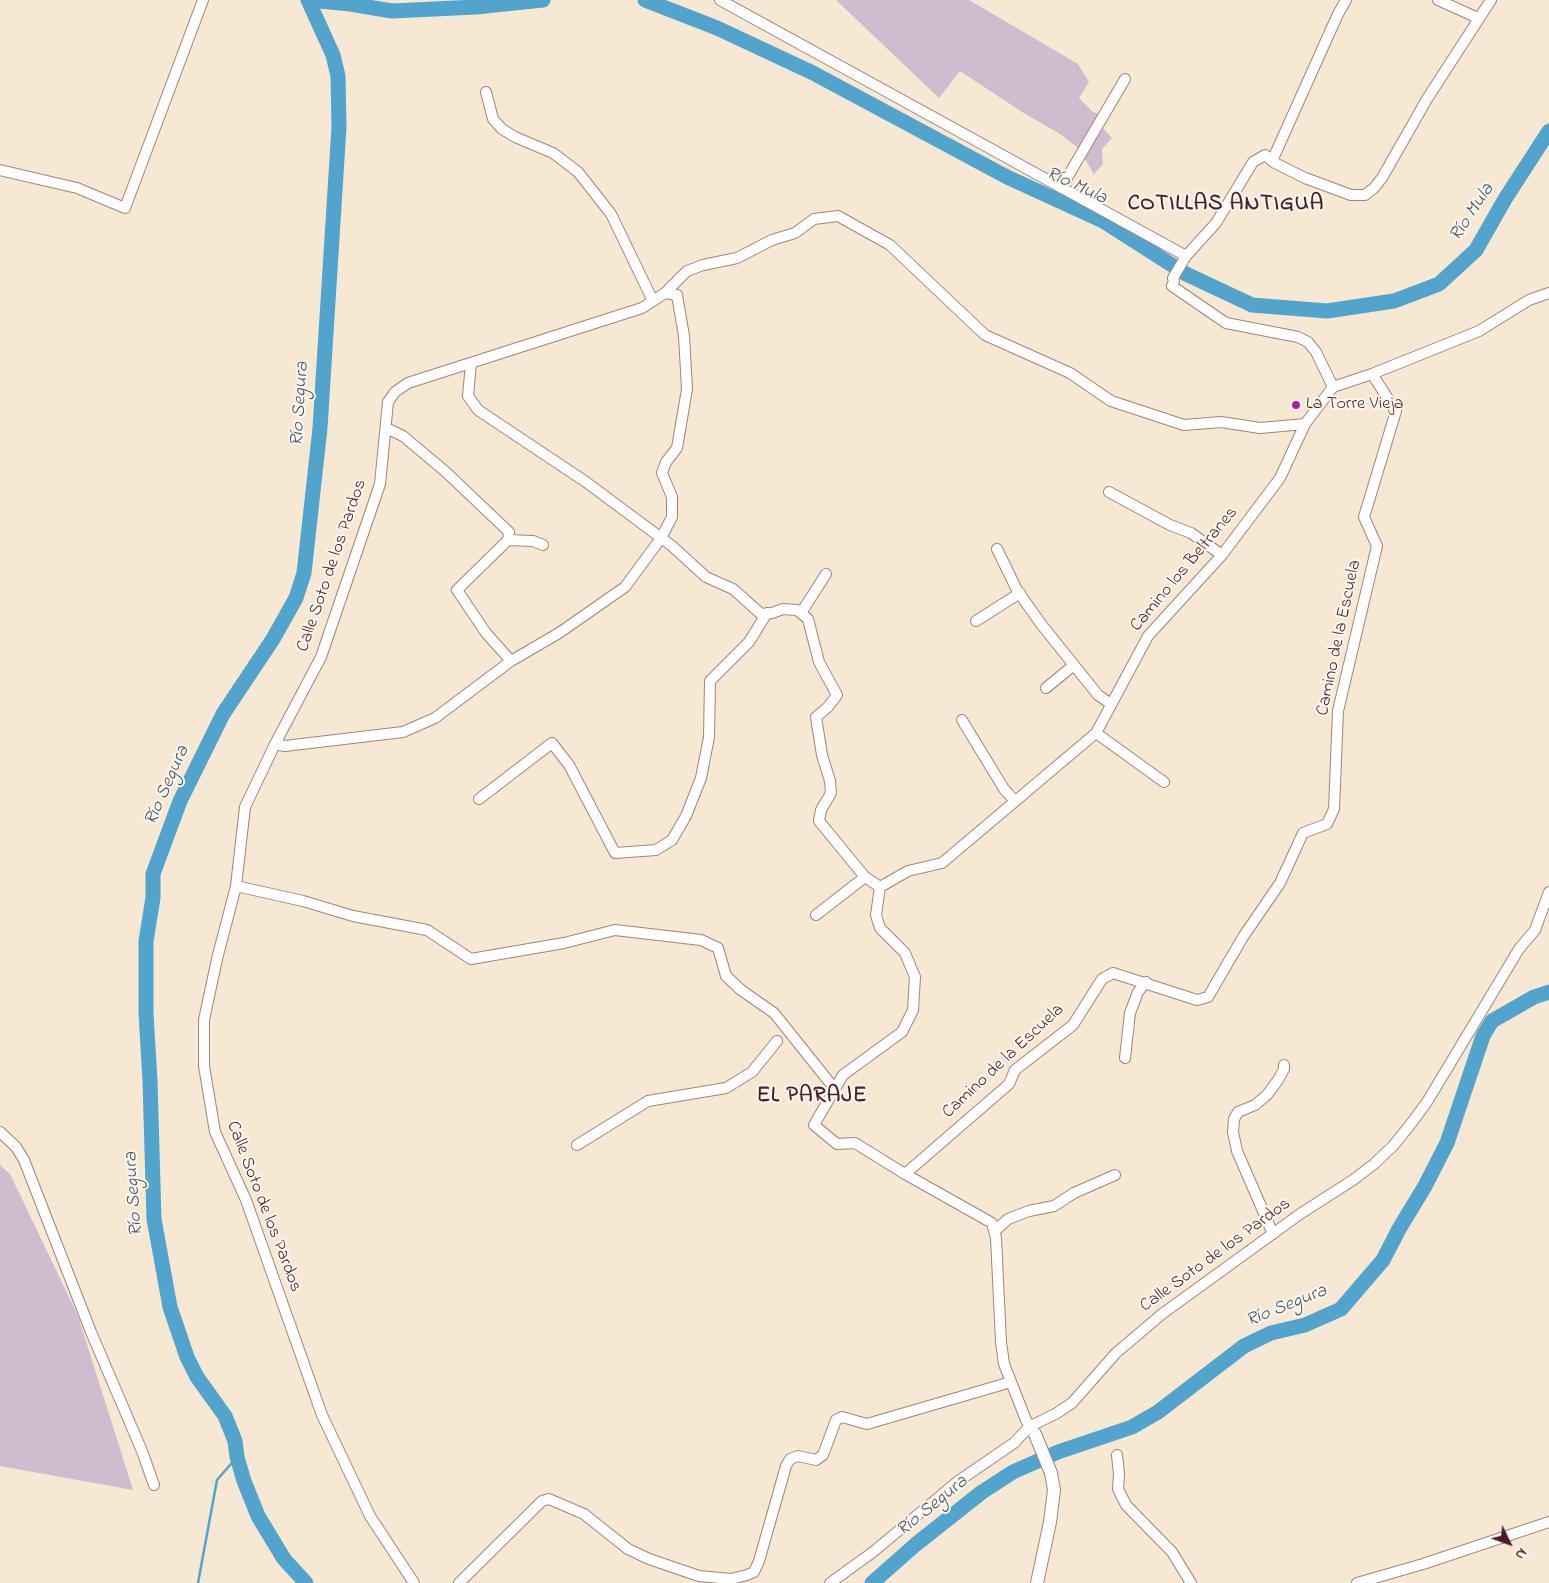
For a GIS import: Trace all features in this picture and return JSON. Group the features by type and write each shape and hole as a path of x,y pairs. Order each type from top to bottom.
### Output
{"street":[{"path":"0,170 76,188 126,208 203,0"},
{"path":"720,0 1186,256"},
{"path":"1272,161 1346,0"},
{"path":"1438,0 1478,18"},
{"path":"1491,0 1427,99 1382,178 1374,188 1365,194 1351,195 1305,178 1264,155 1253,162 1216,223 1186,256 1175,274 1172,286 1226,323 1298,337 1308,342 1316,352 1333,387 1372,374 1480,331 1529,300 1549,293"},
{"path":"1061,188 1125,79"},
{"path":"486,92 493,119 502,129 515,137 553,153 578,172 611,214 653,301"},
{"name":"Calle Soto de los Pardos","path":"414,1583 370,1516 322,1415 246,1200 215,1132 204,1066 204,1020 236,886 245,807 274,744 321,657 380,484 388,402 394,392 408,383 642,308 665,293 687,271 703,265 737,258 772,240 795,233 814,219 838,216 890,244 985,335 1070,373 1111,400 1184,425 1221,422 1260,428 1305,424"},
{"path":"274,744 285,746 403,732 435,718 511,661 559,633 625,587 660,538 672,517 672,497 662,473 666,462 677,448 687,389 684,336 677,295 665,293"},
{"path":"471,363 468,396 478,410 586,482 660,538 706,577 733,589 761,614 784,609 797,610 808,619 819,662 837,694 828,707 816,717 822,755 830,781 831,792 821,810 819,822 865,877 880,887 876,915 880,928 905,953 915,977 913,1010 902,1032 843,1075 814,1125 837,1144 855,1143 905,1174 992,1223 996,1238 1001,1342 1004,1364 1052,1476 1054,1490 1054,1502 1037,1583"},
{"name":"Camino de la Escuela","path":"905,1174 1009,1084 1015,1070 1073,1025 1102,979 1113,973 1146,982 1196,1000 1208,997 1242,937 1280,883 1303,833 1327,824 1334,809 1338,710 1377,546 1364,517 1396,411 1372,374"},
{"name":"Camino los Beltranes","path":"880,887 908,871 942,863 1096,733 1148,636 1222,555 1280,478 1305,424 1333,387"},
{"path":"386,428 403,436 447,473 509,532 508,540 457,590 486,633 511,661"},
{"path":"1109,492 1170,525 1191,533 1222,555"},
{"path":"508,540 533,542 543,545"},
{"path":"996,549 1020,593 1041,624 1098,695 1112,704"},
{"path":"801,613 826,574"},
{"path":"976,621 1020,593"},
{"path":"479,799 552,743 569,764 616,853 656,850 672,840 686,816 701,778 709,737 710,682 749,642 767,613"},
{"path":"1046,688 1074,665"},
{"path":"962,720 1004,789 1015,801"},
{"path":"1096,733 1164,782"},
{"path":"816,915 865,877"},
{"path":"236,886 303,901 353,916 427,930 471,959 564,943 615,930 702,940 718,948 726,976 741,990 774,1013 834,1088"},
{"name":"Calle Soto de los Pardos","path":"830,1583 872,1552 957,1482 1072,1403 1116,1353 1162,1314 1300,1214 1353,1180 1393,1146 1427,1102 1519,949 1535,930 1549,892"},
{"path":"1125,1058 1130,1013 1138,992 1146,982"},
{"path":"577,1145 648,1101 726,1088 752,1072 777,1042"},
{"path":"1273,1234 1237,1151 1233,1132 1234,1119 1238,1112 1255,1105 1267,1095 1278,1080 1284,1065"},
{"path":"0,1132 16,1147 24,1160 91,1332 139,1443 154,1485"},
{"path":"995,1230 1008,1219 1029,1211 1054,1206 1074,1193 1115,1175"},
{"path":"459,1583 542,1501 549,1499 584,1514 628,1549 649,1559 699,1576 731,1579 746,1575 754,1572 759,1562 786,1466 790,1459 798,1456 816,1460 823,1455 836,1420 842,1417 867,1424 1011,1382"},
{"path":"1117,1454 1118,1489 1126,1505 1172,1552 1191,1583"},
{"path":"1357,1583 1423,1564 1504,1536 1545,1525 1549,1522"}],"shaded area":[{"path":"836,0 969,0 1078,64 1089,82 1079,98 1093,112 1104,116 1099,124 1112,138 1102,149 1103,164 1094,174 1077,147 1060,134 1022,112 960,71 939,98"},
{"path":"0,1165 10,1174 78,1316 133,1490 0,1466"}],"waterway":[{"name":"Río Segura","path":"306,1583 284,1559 258,1516 244,1481 237,1457 235,1441 225,1416 197,1377 187,1357 170,1307 154,1219 146,1013 146,941 153,898 153,874 180,801 223,714 273,639 296,598 304,573 320,428 339,127 338,76 333,55 308,0"},
{"name":"Río Mula","path":"309,0 392,11 476,7 543,0"},
{"name":"Río Mula","path":"645,0 717,28 813,73 1007,177 1103,221 1186,274 1252,305 1327,311 1394,301 1439,284 1476,250 1505,199 1549,131"},
{"name":"Río Segura","path":"872,1583 915,1545 982,1492 1013,1472 1058,1452 1132,1427 1158,1412 1244,1346 1271,1333 1305,1325 1341,1309 1383,1260 1425,1186 1447,1143 1483,1036 1492,1021 1534,997 1549,992"},
{"path":"198,1583 217,1480 237,1457"}],"place":[{"name":"La Torre Vieja","path":"1296,405"}],"district":[{"name":"COTILLAS ANTIGUA","path":"1226,205"},
{"name":"EL PARAJE","path":"812,1097"}]}
